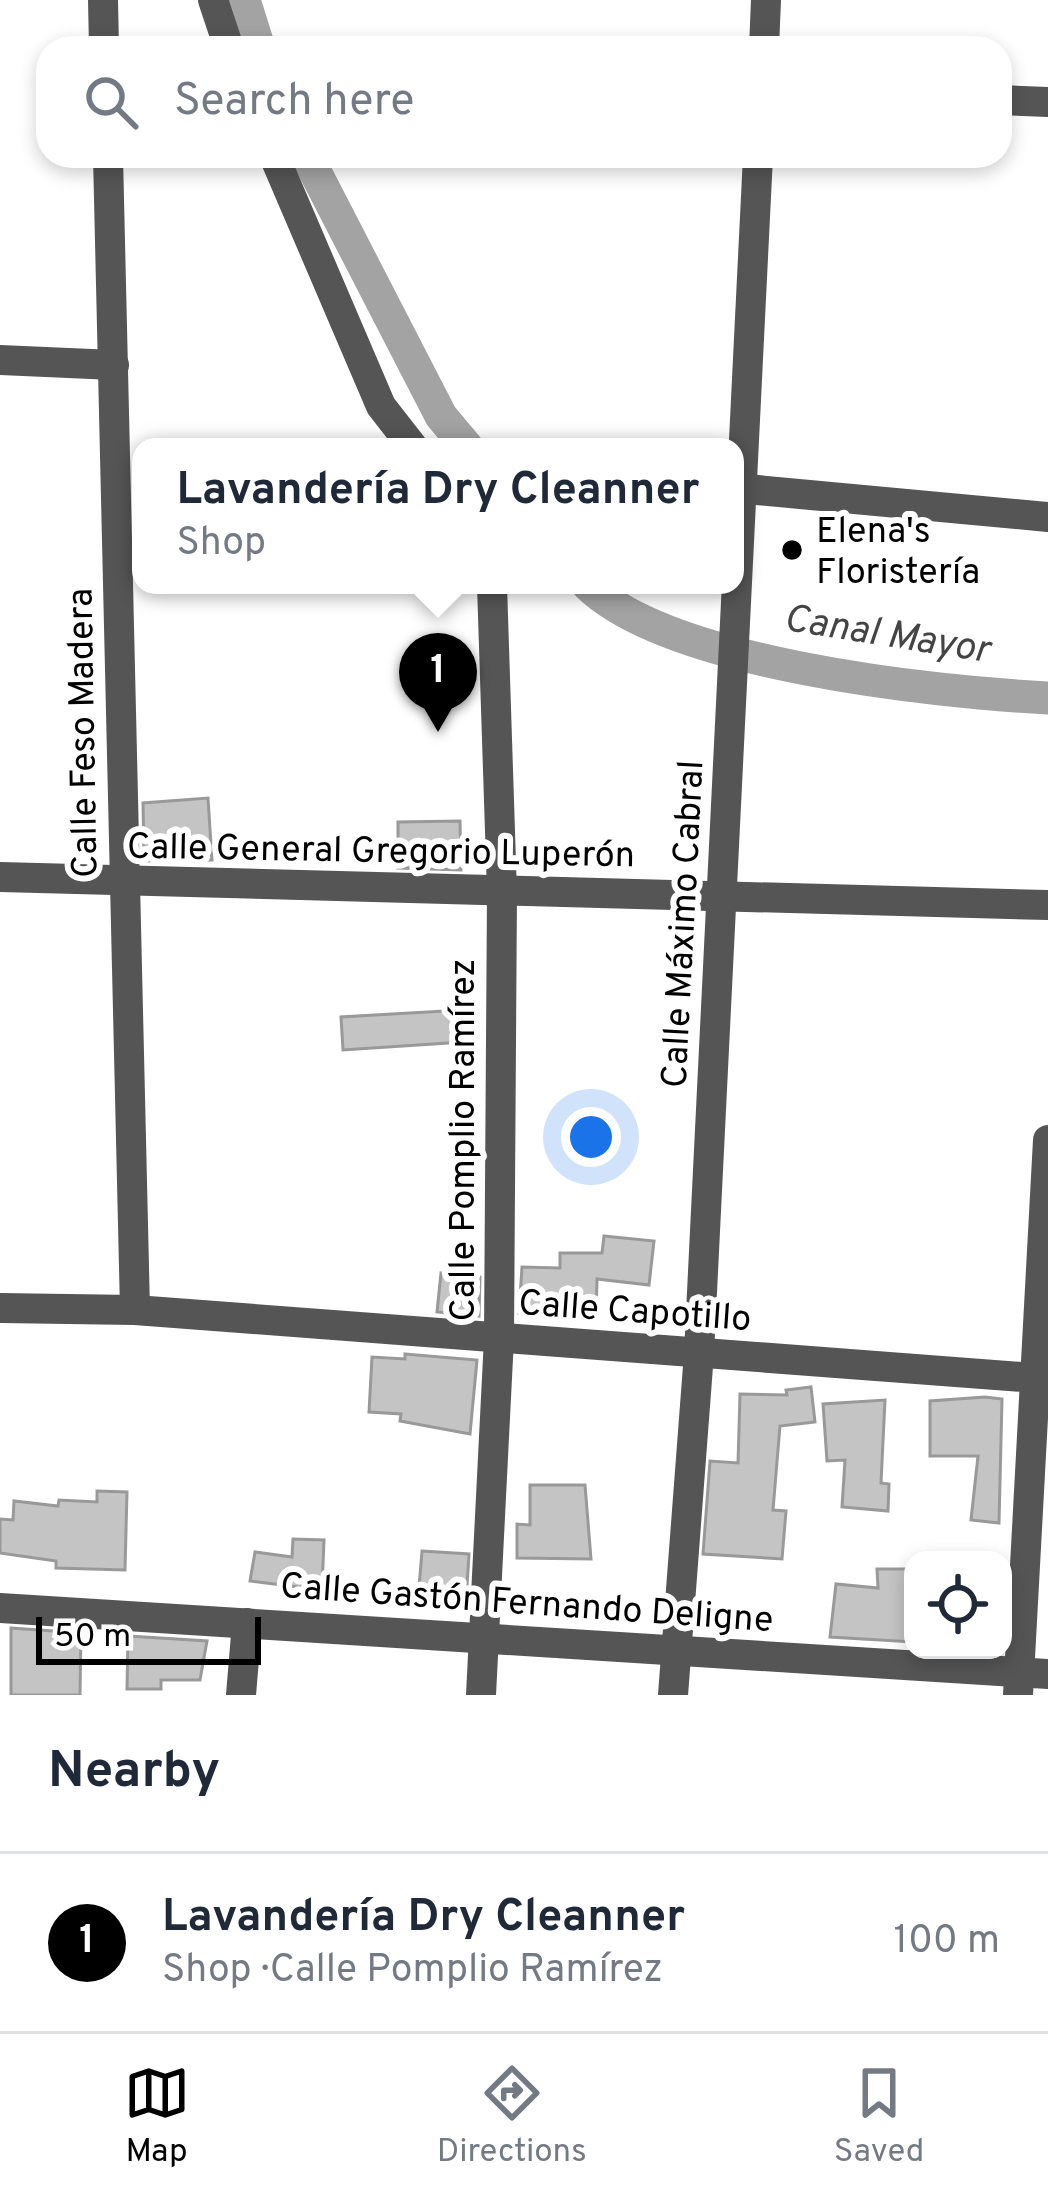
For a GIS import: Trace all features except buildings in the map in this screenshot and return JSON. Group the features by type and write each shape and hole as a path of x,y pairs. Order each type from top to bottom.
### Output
{"street":[{"path":"103,0 104,36"},
{"path":"213,0 225,36"},
{"path":"764,36 766,0"},
{"path":"1012,100 1048,102"},
{"name":"Calle Feso Madera","path":"108,168 135,1310"},
{"path":"279,168 381,406 406,438"},
{"name":"Calle Máximo Cabral","path":"741,438 757,168"},
{"path":"0,360 114,364"},
{"path":"744,489 1048,517"},
{"name":"Calle Pomplio Ramírez","path":"482,1695 499,1338 502,893 492,594"},
{"name":"Calle Máximo Cabral","path":"673,1695 698,1353 736,594"},
{"name":"Calle General Gregorio Luperón","path":"0,877 1048,905"},
{"path":"1028,1681 1048,1140"},
{"name":"Calle Capotillo","path":"0,1308 135,1310 1040,1379"},
{"name":"Calle Gastón Fernando Deligne","path":"0,1608 676,1648 1028,1681"},
{"path":"241,1695 247,1623"}],"waterway":[{"name":"Canal Mayor","path":"244,0 255,36"},
{"name":"Canal Mayor","path":"313,168 441,416 459,438"},
{"name":"Canal Mayor","path":"601,594 626,612 678,635 739,654 873,680 1048,698"}],"place":[{"name":"Elena's Floristería","path":"792,550"},
{"name":"Lavandería Dry Cleanner","path":"438,732"}]}
